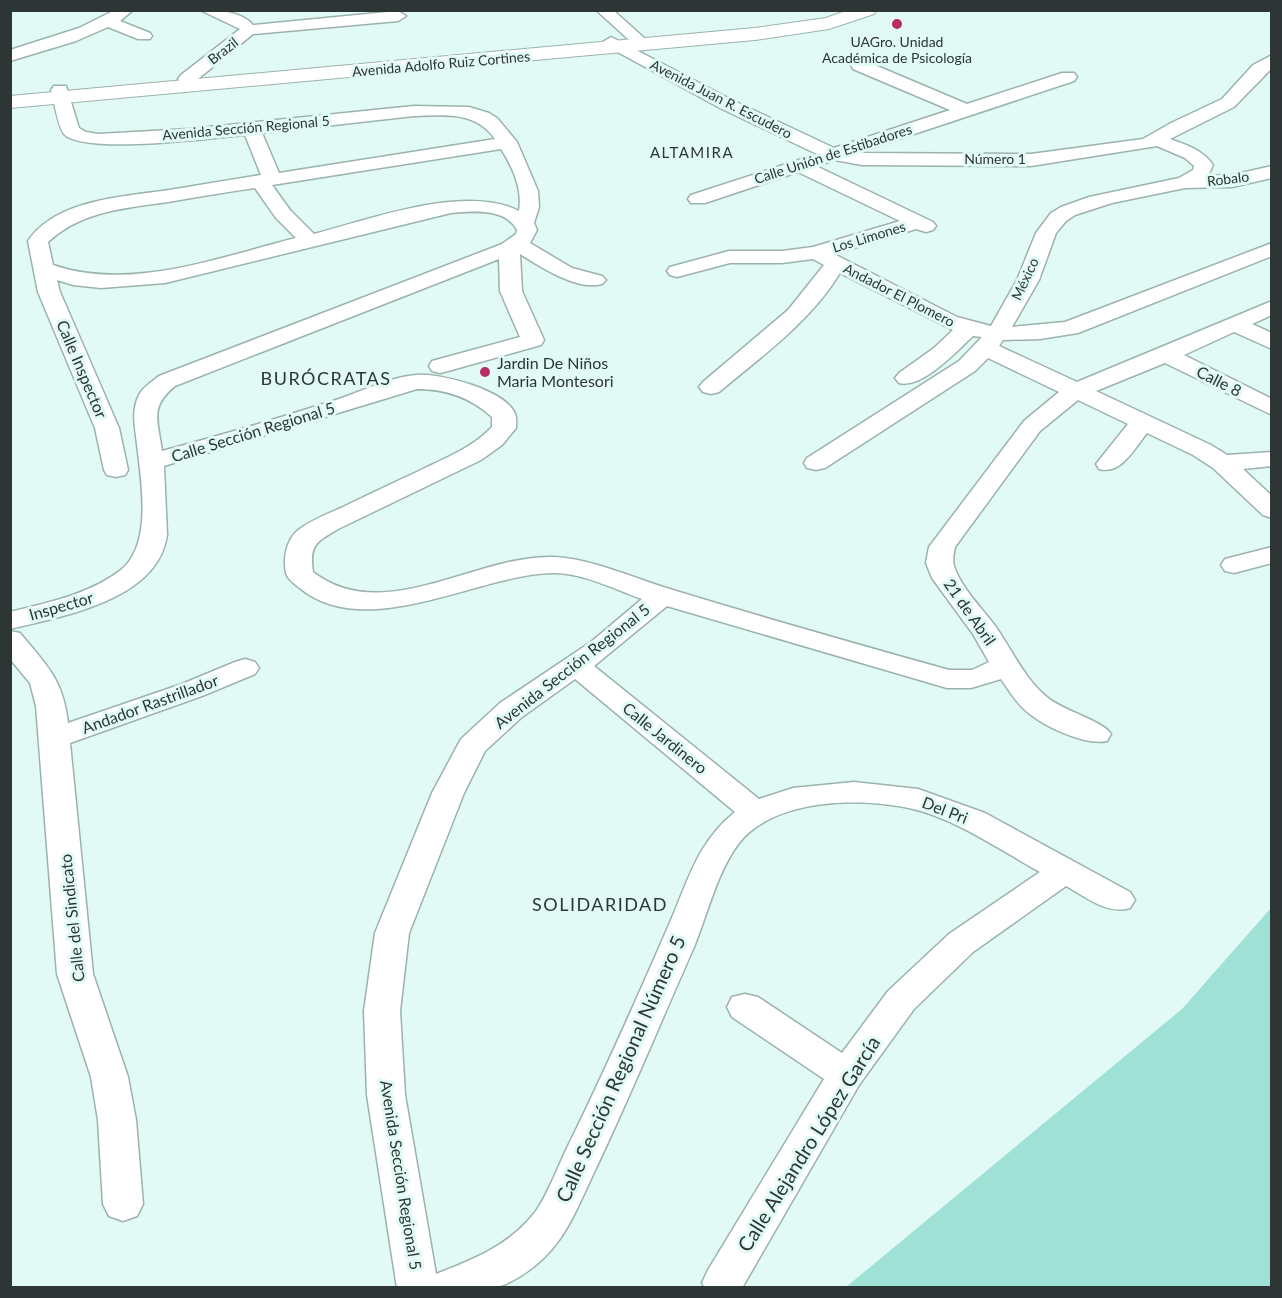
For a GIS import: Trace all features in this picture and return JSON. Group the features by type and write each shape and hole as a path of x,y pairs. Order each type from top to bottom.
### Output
{"main road":[{"name":"Avenida Adolfo Ruiz Cortines","path":"10,95 61,94 628,43 760,27 844,10"},
{"name":"Avenida Adolfo Ruiz Cortines","path":"10,102 187,79 799,29 868,10"}],"street":[{"path":"10,56 109,22 126,10"},
{"name":"Brazil","path":"187,79 249,30 244,24 207,10"},
{"name":"Avenida Juan R. Escudero","path":"603,10 628,43 726,104 832,154"},
{"path":"249,30 398,16"},
{"path":"109,22 144,36"},
{"path":"1157,140 1177,127 1228,103 1269,63"},
{"path":"859,65 968,111"},
{"name":"Calle Unión de Estibadores","path":"698,199 1068,77"},
{"name":"Avenida Sección Regional 5","path":"61,94 71,131 81,137 125,139 419,111 465,112 482,116 492,122 508,142 530,193 531,205 524,223 527,230 525,237 513,246"},
{"path":"251,128 266,180 283,214 310,241"},
{"path":"1157,140 1192,154 1204,165 1203,171 1197,177 1185,182"},
{"name":"Número 1","path":"832,154 862,159 1031,160 1134,147 1157,140"},
{"path":"508,142 110,205 81,212 54,224 38,241 39,256 45,269 73,279 101,282 137,281 165,277 440,208 468,205 494,207 514,214 524,223"},
{"name":"Los Limones","path":"798,165 924,224 815,253"},
{"name":"Robalo","path":"1185,182 1232,181 1272,172"},
{"name":"México","path":"816,464 967,366 992,341 1028,280 1040,241 1051,223 1068,211 1100,201 1185,182"},
{"path":"440,366 533,340 511,291 513,246 566,272 595,280"},
{"name":"Calle Sección Regional 5","path":"513,246 167,381 151,394 145,411 151,462 247,436 416,382 449,386 475,393 491,402 504,415 504,428 493,440 472,455 329,523 306,537 297,555 300,574 319,590 363,601 389,600 528,567 553,565 573,567 662,596"},
{"path":"992,341 1070,328 1272,249"},
{"path":"677,271 707,262 748,256 782,257 815,253"},
{"name":"Los Limones","path":"711,387 805,306 820,288 836,262 815,253"},
{"name":"Andador El Plomero","path":"836,262 949,322 992,341 1076,391 1202,450 1222,463 1272,510"},
{"name":"Calle Inspector","path":"45,269 49,292 107,428 116,470"},
{"name":"21 de Abril","path":"662,596 947,679 969,681 983,678 1005,665 986,633 946,578 939,563 942,547 1032,426 1076,391 1272,307"},
{"path":"1234,324 1272,342"},
{"path":"907,378 942,353 967,329"},
{"name":"Calle 8","path":"1166,354 1272,408"},
{"path":"1108,464 1143,422"},
{"path":"1222,463 1272,459"},
{"name":"Inspector","path":"10,621 101,594 126,579 146,560 152,546 154,500 151,462"},
{"path":"1234,565 1272,555"},
{"name":"Avenida Sección Regional 5","path":"417,1287 386,1095 382,1011 392,933 448,793 472,746 511,710 629,626 662,596"},
{"name":"Calle del Sindicato","path":"10,639 44,682 51,705 75,974 83,1004 102,1048 113,1093 123,1204"},
{"name":"Calle Jardinero","path":"574,664 755,812"},
{"path":"1005,665 1035,703 1056,717 1096,734"},
{"name":"Andador Rastrillador","path":"55,738 192,690 245,668"},
{"name":"Del Pri","path":"755,812 793,798 854,792 918,799 974,821 1118,900"},
{"name":"Calle Sección Regional Número 5","path":"448,1287 492,1271 522,1253 548,1227 600,1118 689,918 710,865 729,834 755,812"},
{"name":"Calle Alejandro López García","path":"723,1283 846,1075 901,1000 961,943 1064,871"},
{"path":"745,1007 846,1075"}],"green space":[{"path":"1271,908 1271,1287 846,1287 1182,1009"}],"place":[{"name":"UAGro. Unidad Académica de Psicología","path":"897,24"},
{"name":"Jardin De Niños Maria Montesori","path":"485,372"}],"district":[{"name":"ALTAMIRA","path":"692,153"},
{"name":"BURÓCRATAS","path":"326,379"},
{"name":"SOLIDARIDAD","path":"600,905"}]}
